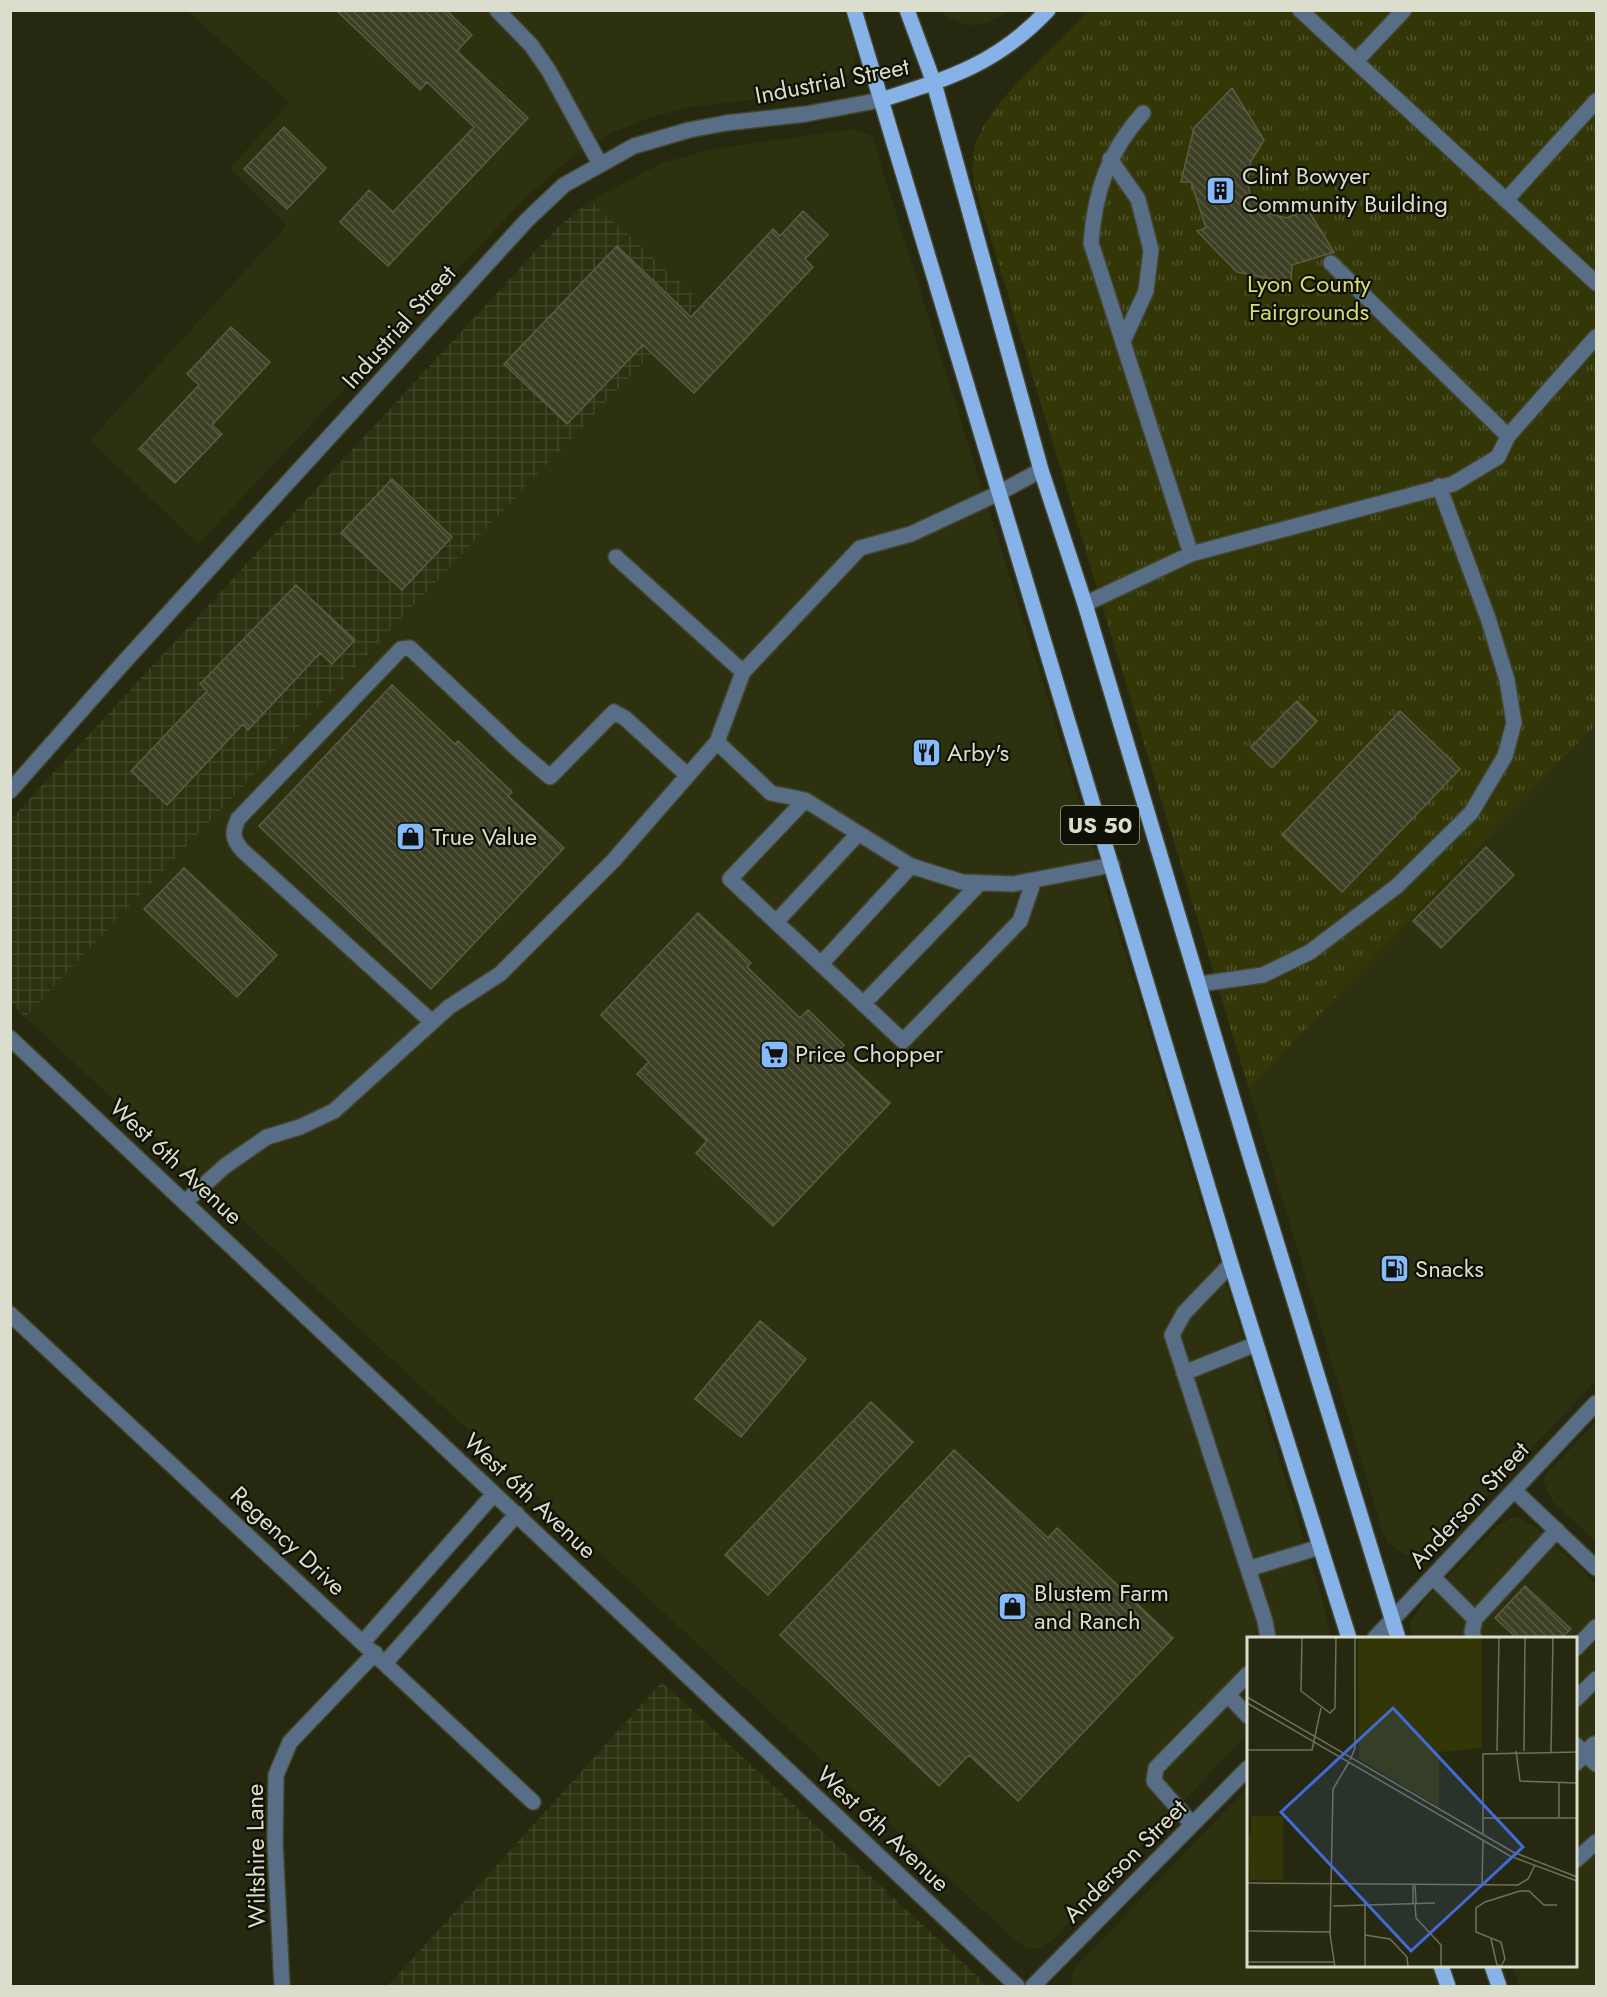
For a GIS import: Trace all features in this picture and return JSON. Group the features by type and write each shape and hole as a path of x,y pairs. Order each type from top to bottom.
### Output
{"main road":[{"name":"US 50","path":"854,10 1231,1264 1349,1637"},
{"name":"US 50","path":"907,10 934,84 1041,470 1085,604 1157,850 1200,984 1249,1153 1398,1637"},
{"name":"Industrial Street","path":"881,100 934,84 983,64 1029,31 1048,10"},
{"path":"1442,1967 1448,1986"},
{"path":"1493,1967 1499,1986"}],"street":[{"path":"497,10 531,45 549,71 600,164"},
{"path":"1300,10 1596,283"},
{"path":"1356,61 1404,10"},
{"name":"Industrial Street","path":"10,791 125,661 527,220 564,185 634,146 689,130 806,114 881,100"},
{"path":"1507,199 1596,101"},
{"path":"1143,113 1125,134 1110,159 1094,207 1091,243 1191,554"},
{"path":"1110,159 1138,199 1151,250 1146,291 1123,341"},
{"path":"1331,263 1508,436"},
{"path":"1085,604 1191,554 1453,484 1498,458 1508,436 1596,337"},
{"path":"185,1202 225,1166 267,1137 300,1128 334,1111 449,1007 500,974 613,861 717,742 742,672 860,548 911,534 999,493 1041,470"},
{"path":"1200,984 1263,975 1310,952 1397,886 1471,813 1505,756 1514,723 1507,680 1488,618 1439,486"},
{"path":"616,557 742,672"},
{"path":"432,1022 243,850 234,841 233,832 238,819 400,649 410,648 550,777 614,712 624,718 687,775"},
{"path":"717,742 771,793 805,800 857,835 911,866 962,882 1013,884 1112,865"},
{"path":"805,800 730,879 903,1041 1020,921 1034,880"},
{"path":"776,922 857,835"},
{"path":"821,964 911,866"},
{"path":"863,1004 980,883"},
{"name":"West 6th Avenue","path":"10,1038 1017,1986"},
{"path":"1231,1264 1184,1313 1172,1335 1265,1621 1268,1637"},
{"name":"Regency Drive","path":"10,1314 533,1802"},
{"path":"1184,1373 1256,1344"},
{"name":"Anderson Street","path":"1376,1637 1596,1403"},
{"path":"1515,1491 1596,1568"},
{"path":"363,1642 494,1494"},
{"name":"Wiltshire Lane","path":"282,1986 275,1843 276,1775 290,1742 380,1658 516,1514"},
{"path":"1474,1637 1472,1632 1475,1619 1557,1530"},
{"path":"1248,1569 1320,1546"},
{"path":"1433,1577 1475,1619"},
{"path":"1577,1646 1596,1627"},
{"path":"1192,1824 1154,1781 1156,1768 1247,1675"},
{"path":"1577,1698 1594,1686"},
{"path":"1228,1695 1247,1715"},
{"name":"Anderson Street","path":"1033,1986 1247,1769"},
{"path":"1577,1858 1596,1842"}],"shaded area":[{"path":"187,11 844,11 856,49 855,62 843,82 830,87 809,93 691,107 649,118 611,133 572,157 525,198 198,544 90,440 287,225 230,168 290,102"},
{"path":"938,11 1011,11 987,23 974,25 961,24"},
{"path":"853,129 872,136 1043,683 1326,1613 1330,1633 1329,1637 1247,1637 1247,1734 1052,1940 1039,1948 1028,1949 1017,1942 25,1017 700,301 590,201 660,164 707,150"},
{"path":"590,201 701,301 25,1017 11,1003 10,820 558,227"},
{"path":"1596,724 1596,1380 1447,1539 1418,1555 1404,1555 1387,1542 1382,1529 1249,1089"},
{"path":"1596,1422 1596,1542 1552,1501 1543,1481 1549,1471"},
{"path":"1517,1516 1538,1529 1596,1583 1596,1986 1519,1986 1512,1967 1577,1967 1577,1637 1411,1637 1411,1622 1426,1599 1498,1525"},
{"path":"662,1682 988,1986 388,1986"},
{"path":"1247,1788 1247,1967 1432,1967 1439,1986 1071,1986 1072,1974"}],"green space":[{"name":"Lyon County Fairgrounds","path":"1088,11 1596,11 1596,724 1249,1089 974,183 973,154 986,122 1012,89"}],"building":[{"path":"336,10 446,10 472,35 457,51 528,118 388,266 340,222 369,190 393,212 474,127 427,82 420,90"},
{"name":"Clint Bowyer Community Building","path":"1232,88 1264,140 1251,161 1247,181 1251,198 1267,213 1286,218 1308,210 1334,252 1292,265 1291,283 1237,272 1197,231 1206,228 1191,182 1181,182 1194,128"},
{"path":"284,127 326,168 287,209 244,169"},
{"path":"803,211 828,235 805,259 813,267 694,393 643,345 567,424 504,364 617,246 691,317 773,229 780,236"},
{"path":"231,327 270,362 212,425 222,434 175,483 139,449 199,385 187,374"},
{"path":"392,479 452,537 402,590 341,533"},
{"path":"296,585 355,640 332,664 320,653 248,730 243,724 167,805 131,771 207,691 200,684"},
{"name":"True Value","path":"392,685 455,744 458,741 512,792 508,796 564,848 431,989 259,826"},
{"path":"1297,701 1317,721 1272,768 1251,747"},
{"path":"1400,711 1460,769 1342,892 1282,835"},
{"path":"1486,847 1514,875 1441,948 1413,921"},
{"path":"184,868 277,955 237,997 144,909"},
{"path":"698,913 751,963 747,967 800,1018 808,1010 844,1045 837,1053 890,1103 773,1226 696,1153 707,1141 637,1074 649,1062 601,1015"},
{"path":"760,1321 806,1359 741,1437 695,1399"},
{"path":"871,1402 913,1442 768,1595 725,1555"},
{"path":"954,1450 1048,1538 1057,1528 1173,1638 1018,1801 969,1755 939,1786 780,1635"},
{"path":"1525,1586 1571,1629 1562,1637 1516,1637 1495,1618"}],"place":[{"name":"Clint Bowyer Community Building","path":"1221,190"},
{"name":"Arby's","path":"926,753"},
{"name":"True Value","path":"411,837"},
{"name":"Price Chopper","path":"774,1054"},
{"name":"Snacks","path":"1394,1269"},
{"name":"Blustem Farm and Ranch","path":"1013,1607"}]}
